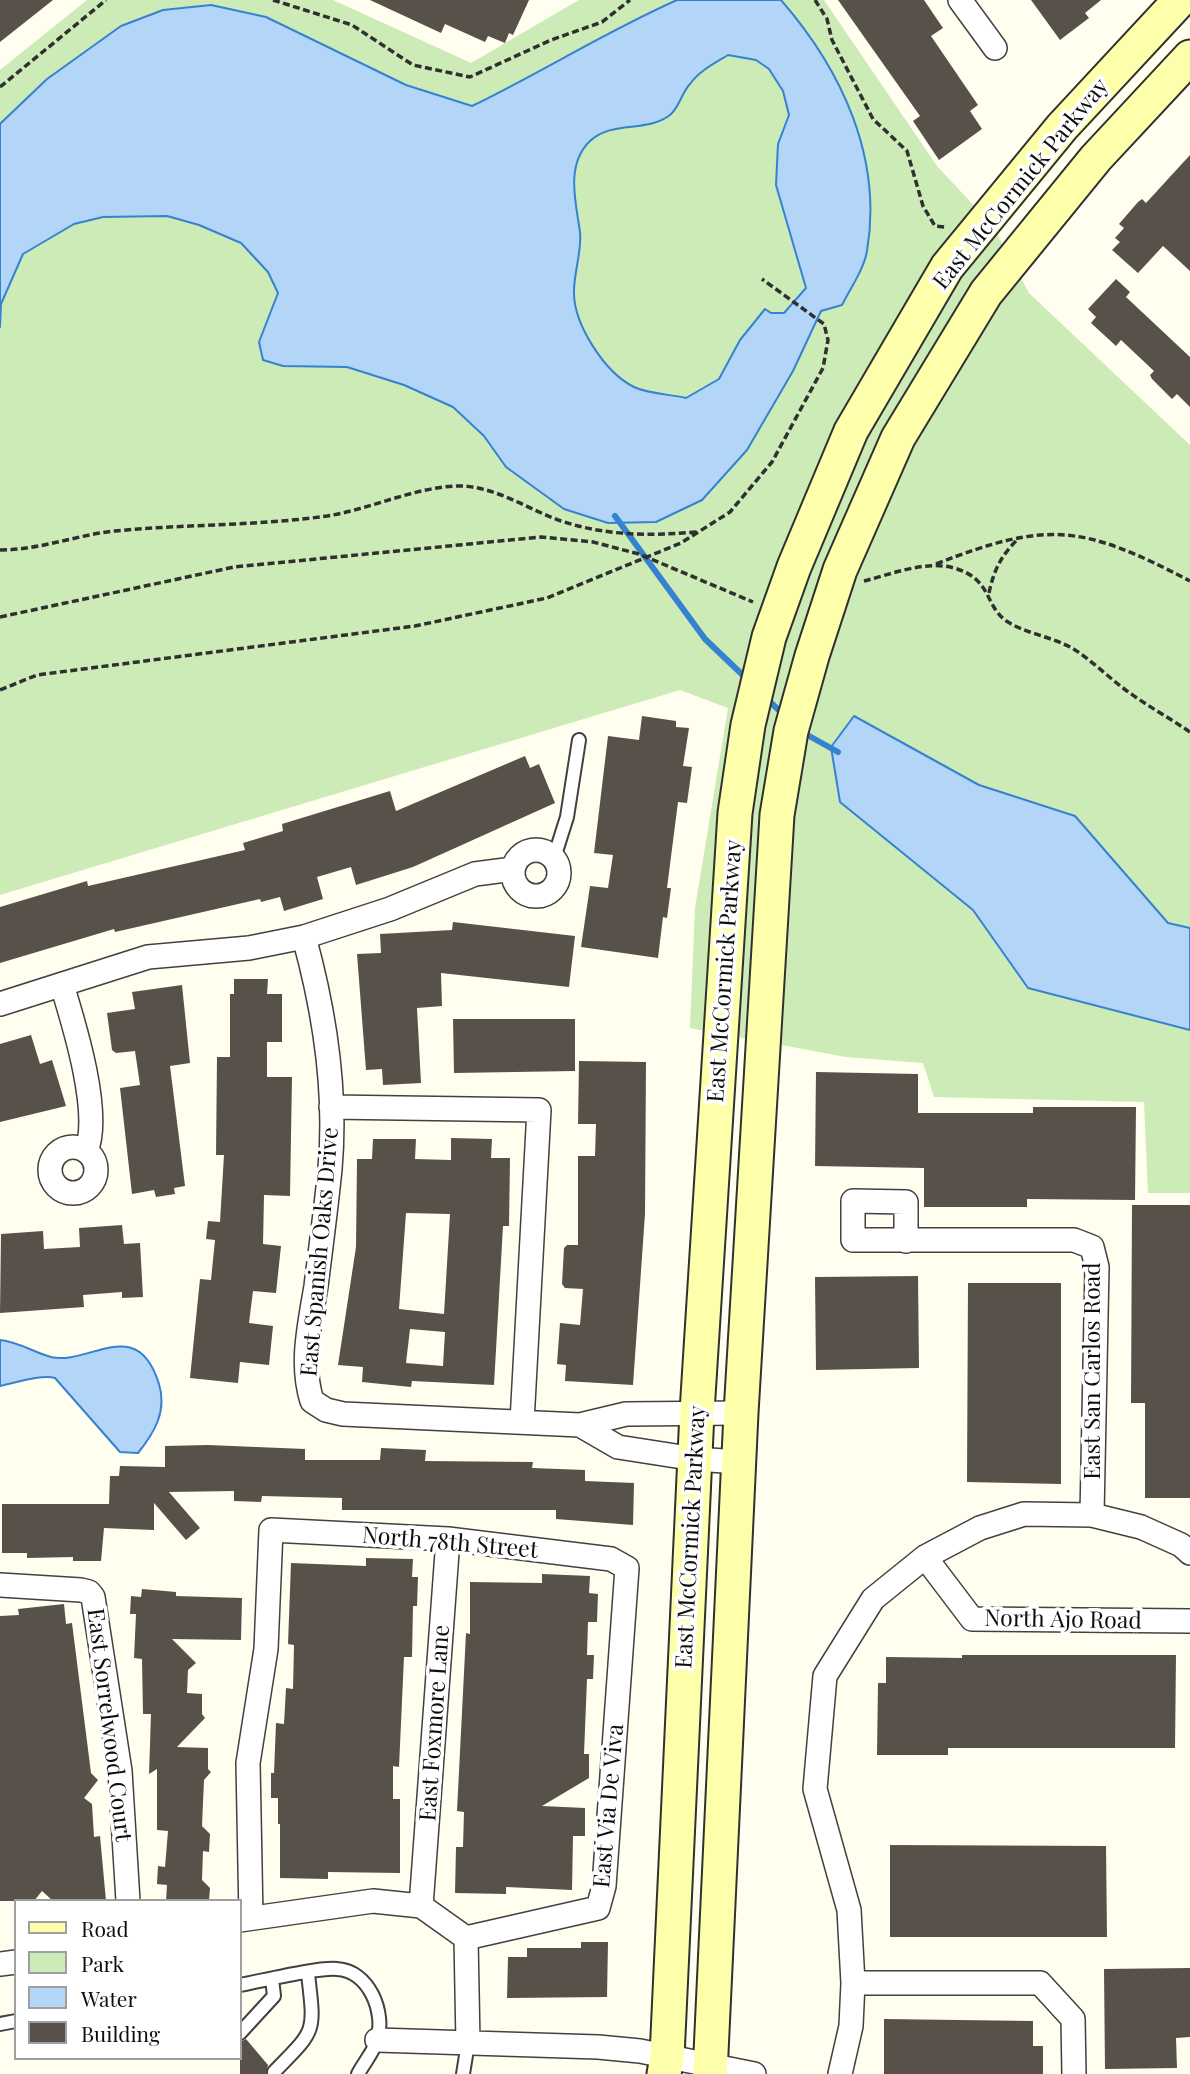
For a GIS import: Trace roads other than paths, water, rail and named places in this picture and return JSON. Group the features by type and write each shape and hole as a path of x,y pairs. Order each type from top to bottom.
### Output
{"main road":[{"name":"East McCormick Parkway","path":"665,2065 697,1412 735,813 748,726 769,637 850,431 947,267 1062,127 1180,0"},
{"name":"East McCormick Parkway","path":"711,2070 741,1413 777,815 791,731 839,570 898,438 986,293 1096,158 1190,57"}],"street":[{"path":"960,0 995,48"},
{"path":"532,850 540,850 554,858 558,865 558,881 555,888 542,896 522,892 514,880 513,869 518,858 532,850"},
{"path":"0,1004 148,957 249,948 304,937 390,909 475,874 513,869"},
{"name":"East Spanish Oaks Drive","path":"304,937 322,1010 331,1107 330,1165 306,1359 307,1384 312,1401 326,1410 343,1414 522,1422"},
{"path":"62,985 80,1048 92,1139 86,1152"},
{"path":"331,1107 539,1110 522,1422 580,1425 626,1414 741,1413"},
{"name":"East San Carlos Road","path":"906,1241 1074,1240 1092,1247 1097,1267 1092,1515"},
{"path":"580,1425 618,1447 695,1459 739,1462"},
{"path":"840,2074 850,2026 853,1983 849,1910 815,1789 825,1676 873,1599 926,1557 980,1528 1024,1514 1092,1515 1141,1527 1181,1545 1190,1553"},
{"name":"North 78th Street","path":"245,1919 248,1763 266,1649 271,1530 448,1539 611,1559 627,1568"},
{"name":"East Foxmore Lane","path":"421,1906 448,1539"},
{"name":"North Ajo Road","path":"926,1557 972,1619 1190,1621"},
{"name":"East Via De Viva","path":"466,1938 598,1908 604,1886 627,1568"},
{"name":"East Sorrelwood Court","path":"0,1586 89,1591 97,1615 120,1771 128,1899"},
{"path":"245,1919 373,1901 421,1906 466,1938 468,2043"},
{"path":"853,1983 1040,1983 1073,2019 1074,2074"},
{"path":"377,2040 598,2047 665,2065 754,2074"}],"lane":[{"path":"554,858 567,817 579,740"},
{"path":"242,1985 337,1968 357,1976 368,1987 376,2002 377,2040 358,2074"},
{"path":"274,2072 305,2041 312,2029 308,1973"},
{"path":"242,2031 274,1996 272,1979"},
{"path":"463,2074 468,2043"}],"water":[{"path":"677,0 781,0 803,27 839,85 863,148 869,182 867,251 856,279 842,305 821,311 793,371 747,450 702,500 656,522 608,523 564,509 506,467 484,436 453,407 404,385 347,367 283,366 263,360 259,342 278,293 268,272 241,243 199,225 167,216 103,217 74,224 23,254 1,304 0,327 0,124 47,79 121,26 163,10 211,5 266,17 406,85 472,106","holes":["728,55 756,60 769,69 783,91 789,115 778,144 776,185 806,288 784,313 771,313 765,309 740,340 719,379 686,398 652,393 634,387 612,370 592,345 575,304 575,276 580,239 574,185 577,161 590,141 599,135 619,128 651,124 670,115 694,79"]},
{"path":"854,716 979,785 1075,816 1168,923 1190,928 1190,1030 1028,988 973,910 840,802 831,747"},
{"path":"0,1340 51,1357 66,1358 111,1347 138,1351 150,1363 159,1384 161,1403 158,1421 138,1453 120,1452 55,1378 36,1378 0,1386"}],"waterway":[{"path":"615,516 705,639 749,681"},
{"path":"767,699 784,715"},
{"path":"802,732 838,752"}]}
